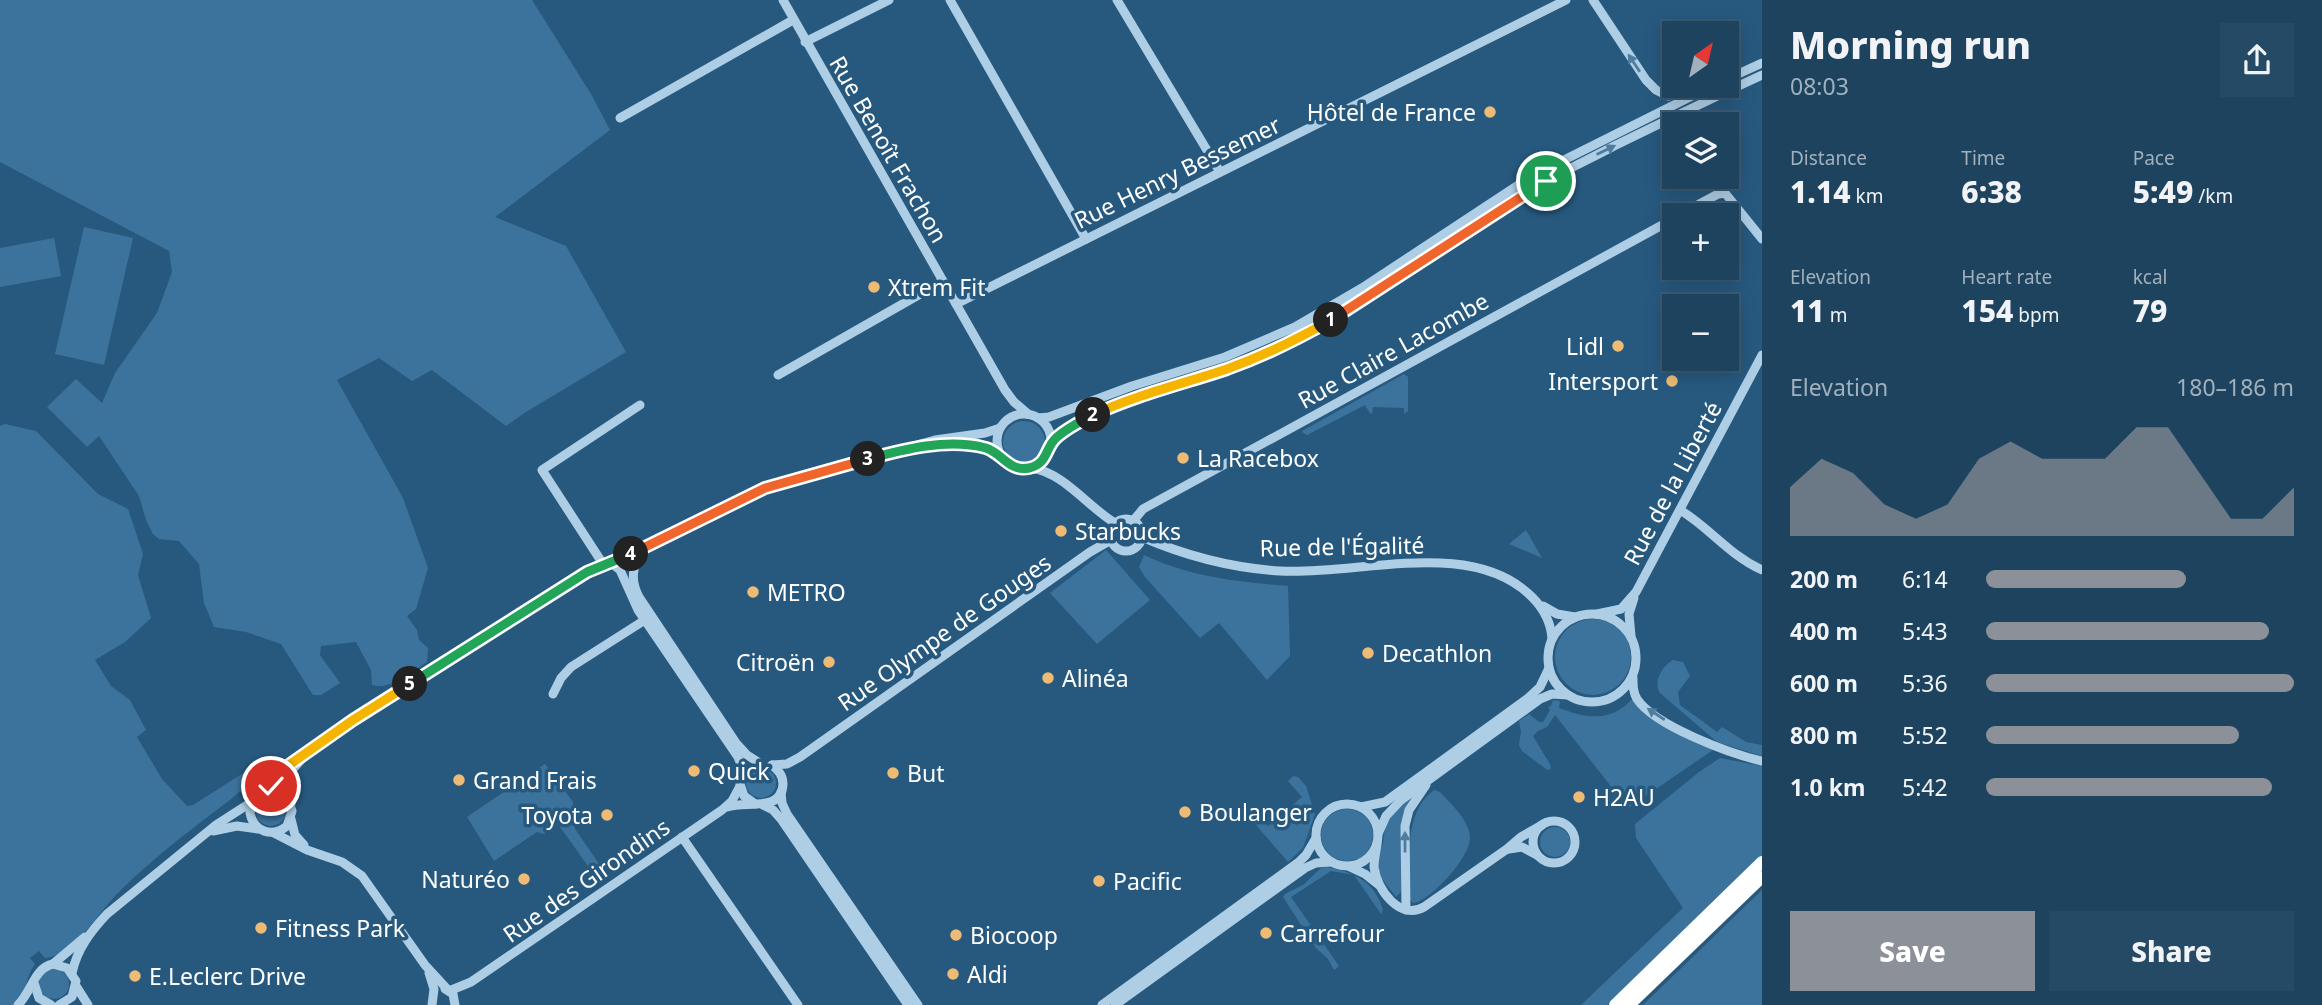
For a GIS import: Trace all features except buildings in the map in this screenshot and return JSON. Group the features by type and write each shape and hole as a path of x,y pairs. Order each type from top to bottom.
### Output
{"highway":[{"path":"1615,1005 1762,862"},
{"path":"1629,1005 1762,877"}],"street":[{"name":"Rue Benoît Frachon","path":"783,0 1005,390 1028,414"},
{"path":"806,42 888,0"},
{"path":"950,0 1086,239"},
{"path":"1117,0 1220,172"},
{"name":"Rue Henry Bessemer","path":"956,304 1566,0"},
{"path":"1593,0 1646,80 1662,92"},
{"path":"620,118 793,20"},
{"path":"1740,73 1762,63"},
{"path":"1030,468 1041,462 1050,447 1073,426 1111,407 1234,366 1304,335 1363,301 1546,181 1762,75"},
{"path":"1038,418 1049,417 1132,386 1225,357 1287,331 1362,288 1532,176 1687,98"},
{"name":"Rue Claire Lacombe","path":"1701,203 1725,193 1733,203"},
{"name":"Rue Claire Lacombe","path":"1739,210 1762,239"},
{"name":"Rue Claire Lacombe","path":"1133,521 1143,509 1662,224"},
{"path":"778,375 943,281"},
{"name":"Rue de la Liberté","path":"1632,638 1629,614 1636,592 1762,355"},
{"name":"Rue Benoît Frachon","path":"1005,390 1009,404 1007,420"},
{"path":"640,405 542,470 606,563 622,573 630,597 740,747 758,762 772,765 779,771 782,803 787,814 918,1005"},
{"path":"1000,456 996,443 1000,428 1007,420 1028,414 1038,418 1047,428 1051,463 1061,480"},
{"path":"18,1005 40,970 53,964 124,898 265,792 286,768 360,715 587,572 644,549 765,488 942,438 985,433 1000,428"},
{"path":"909,448 962,445 986,448 1012,466 1048,472 1115,523"},
{"path":"1680,510 1692,517 1735,556 1762,570"},
{"path":"1122,520 1133,521 1140,528 1142,537 1137,546 1128,551 1116,548 1111,540 1111,530 1115,523 1122,520"},
{"name":"Rue de l'Égalité","path":"1142,537 1202,559 1264,570 1315,571 1415,564 1460,566 1486,572 1525,590 1549,621 1552,639"},
{"name":"Rue Olympe de Gouges","path":"772,765 787,764 800,757 1090,552 1111,540"},
{"path":"644,549 634,569 633,582 648,620 738,757 742,767 740,786 746,798 773,810 781,819 908,1005"},
{"name":"Rue de la Liberté","path":"1597,614 1621,608 1636,592"},
{"name":"Rue de l'Égalité","path":"1538,604 1557,614 1577,617"},
{"path":"1102,1005 1299,862 1310,851 1319,822 1330,809 1345,804 1361,807 1385,802 1532,695 1543,683 1549,666 1552,639 1562,626 1577,617 1597,614 1616,620 1632,638 1636,657 1633,689 1637,698 1659,717 1706,743 1762,761"},
{"path":"553,694 571,667 648,620"},
{"path":"1549,666 1555,681 1569,695"},
{"path":"1507,849 1522,847 1546,862 1559,863 1570,857 1575,846 1574,833 1565,824 1555,821 1542,825 1528,832 1420,909 1406,910 1395,905 1383,888 1374,866 1383,820 1392,808 1428,780 1543,697 1557,694 1588,702 1605,700 1620,692 1633,676"},
{"path":"305,755 287,776 291,819 297,838 320,854"},
{"name":"Rue Olympe de Gouges","path":"782,787 800,757"},
{"path":"741,775 749,766 758,762"},
{"path":"1406,910 1406,821 1412,805 1428,780"},
{"name":"Rue des Girondins","path":"432,1001 440,990 449,990 471,982 722,810 732,801 740,786"},
{"path":"759,804 775,800 782,787"},
{"path":"265,792 280,793 291,804"},
{"path":"255,798 250,813 252,821 259,829"},
{"name":"Rue des Girondins","path":"722,810 733,805 759,804"},
{"path":"1348,866 1367,859 1378,839 1374,818 1361,807"},
{"path":"274,833 285,828 291,819"},
{"path":"1538,855 1534,848 1534,838 1542,825"},
{"path":"200,839 227,827 259,829 351,867 365,879 425,965 449,990 456,1003"},
{"path":"682,837 798,1005"},
{"path":"1316,838 1321,852 1331,862"},
{"path":"1115,1005 1305,868 1317,863 1331,862 1348,866 1365,874 1383,888"},
{"path":"72,973 79,952 91,931"},
{"path":"53,964 64,966 72,973 76,986 88,1005"},
{"path":"425,965 433,982 432,1001"},
{"name":"Rue des Girondins","path":"456,1003 471,982"},
{"path":"34,983 37,995 49,1005"},
{"path":"60,1005 72,997 76,986"}],"shaded area":[{"path":"0,0 532,0 591,94 610,130 495,217 566,246 626,352 506,426 432,370 412,381 379,358 337,380 403,498 428,568 416,609 407,616 417,630 419,640 428,648 427,662 408,675 386,685 372,685 371,670 356,642 321,646 320,655 340,683 321,695 313,695 281,644 246,632 214,627 204,603 199,564 179,541 159,539 153,534 139,496 99,436 87,447 47,407 76,379 102,403 115,373 157,313 172,272 169,251 0,162"},
{"path":"84,227 133,238 104,365 55,354"},
{"path":"54,238 61,276 0,287 0,248"},
{"path":"1404,374 1408,377 1408,411 1404,414 1404,408 1373,407 1372,414 1365,405 1307,435 1302,432 1302,431"},
{"path":"1024,421 1039,427 1045,442 1039,457 1024,463 1009,457 1003,442 1009,427"},
{"path":"5,424 36,431 98,494 128,509 143,554 138,575 151,618 125,642 95,660 111,686 130,700 146,730 137,737 162,779 187,806 193,805 264,760 265,767 240,792 136,876 66,950 45,958 39,951 30,958 35,964 22,995 13,1005 0,1005 0,426"},
{"path":"1526,530 1542,558 1509,544"},
{"path":"1106,550 1150,600 1097,644 1050,593"},
{"path":"1144,555 1197,573 1288,586 1290,656 1267,680 1219,623 1200,638 1145,577 1139,567"},
{"path":"1586,619 1600,619 1614,625 1625,636 1631,657 1628,672 1620,684 1600,695 1586,695 1572,689 1561,678 1555,664 1555,650 1561,636 1572,625"},
{"path":"1673,660 1683,662 1690,676 1678,692 1680,705 1717,732 1722,727 1746,742 1762,745 1762,756 1717,742 1660,693 1660,675 1665,666"},
{"path":"1632,699 1659,723 1713,750 1628,808 1555,715 1547,727 1533,736 1551,766 1550,770 1522,751 1519,745 1519,721 1529,714 1543,722 1553,700 1560,701 1559,708 1597,716 1615,712"},
{"path":"1720,758 1762,766 1762,856 1607,1005 1581,1005 1683,908 1636,838 1635,824"},
{"path":"545,764 573,802 575,829 608,877 600,883 558,824 544,834 537,832 494,861 467,817"},
{"path":"761,768 772,772 776,783 772,794 761,798 750,794 746,783 750,772"},
{"path":"1293,776 1298,777 1306,786 1315,814 1303,848 1288,862 1256,825 1262,820 1268,826 1302,797 1288,781"},
{"path":"1434,790 1440,792 1459,813 1467,825 1470,838 1464,856 1448,877 1430,895 1413,903 1410,899 1409,870 1412,826 1424,800"},
{"path":"1415,793 1401,829 1401,892 1396,897 1379,875 1378,855 1383,843 1386,820"},
{"path":"271,796 282,800 286,811 282,822 271,826 260,822 256,811 260,800"},
{"path":"1347,809 1357,811 1365,817 1371,825 1371,845 1365,853 1357,859 1347,861 1337,859 1329,853 1323,845 1321,835 1323,825 1329,817 1337,811"},
{"path":"1555,827 1566,831 1570,842 1566,853 1555,857 1544,853 1540,842 1544,831"},
{"path":"1327,867 1353,875 1331,871 1291,897 1339,966 1334,970 1328,959 1316,948 1283,897 1303,885 1321,868"},
{"path":"1354,875 1375,892 1383,910 1381,914"},
{"path":"1762,890 1762,1005 1643,1005"},
{"path":"54,969 65,973 69,984 65,995 54,999 43,995 39,984 43,973"}],"place":[{"name":"Hôtel de France","path":"1490,112"},
{"name":"Xtrem Fit","path":"874,287"},
{"name":"Lidl","path":"1618,346"},
{"name":"Intersport","path":"1672,381"},
{"name":"La Racebox","path":"1183,458"},
{"name":"Starbucks","path":"1061,531"},
{"name":"METRO","path":"753,592"},
{"name":"Decathlon","path":"1368,653"},
{"name":"Citroën","path":"829,662"},
{"name":"Alinéa","path":"1048,678"},
{"name":"Quick","path":"694,771"},
{"name":"But","path":"893,773"},
{"name":"Grand Frais","path":"459,780"},
{"name":"H2AU","path":"1579,797"},
{"name":"Boulanger","path":"1185,812"},
{"name":"Toyota","path":"607,815"},
{"name":"Naturéo","path":"524,879"},
{"name":"Pacific","path":"1099,881"},
{"name":"Fitness Park","path":"261,928"},
{"name":"Carrefour","path":"1266,933"},
{"name":"Biocoop","path":"956,935"},
{"name":"Aldi","path":"953,974"},
{"name":"E.Leclerc Drive","path":"135,976"}],"route":[{"path":"271,786 286,768 335,732 595,567 644,549 765,488 909,448 968,445 986,448 1017,468 1035,466 1045,458 1055,439 1080,422 1133,398 1234,366 1320,327 1546,181"}]}
